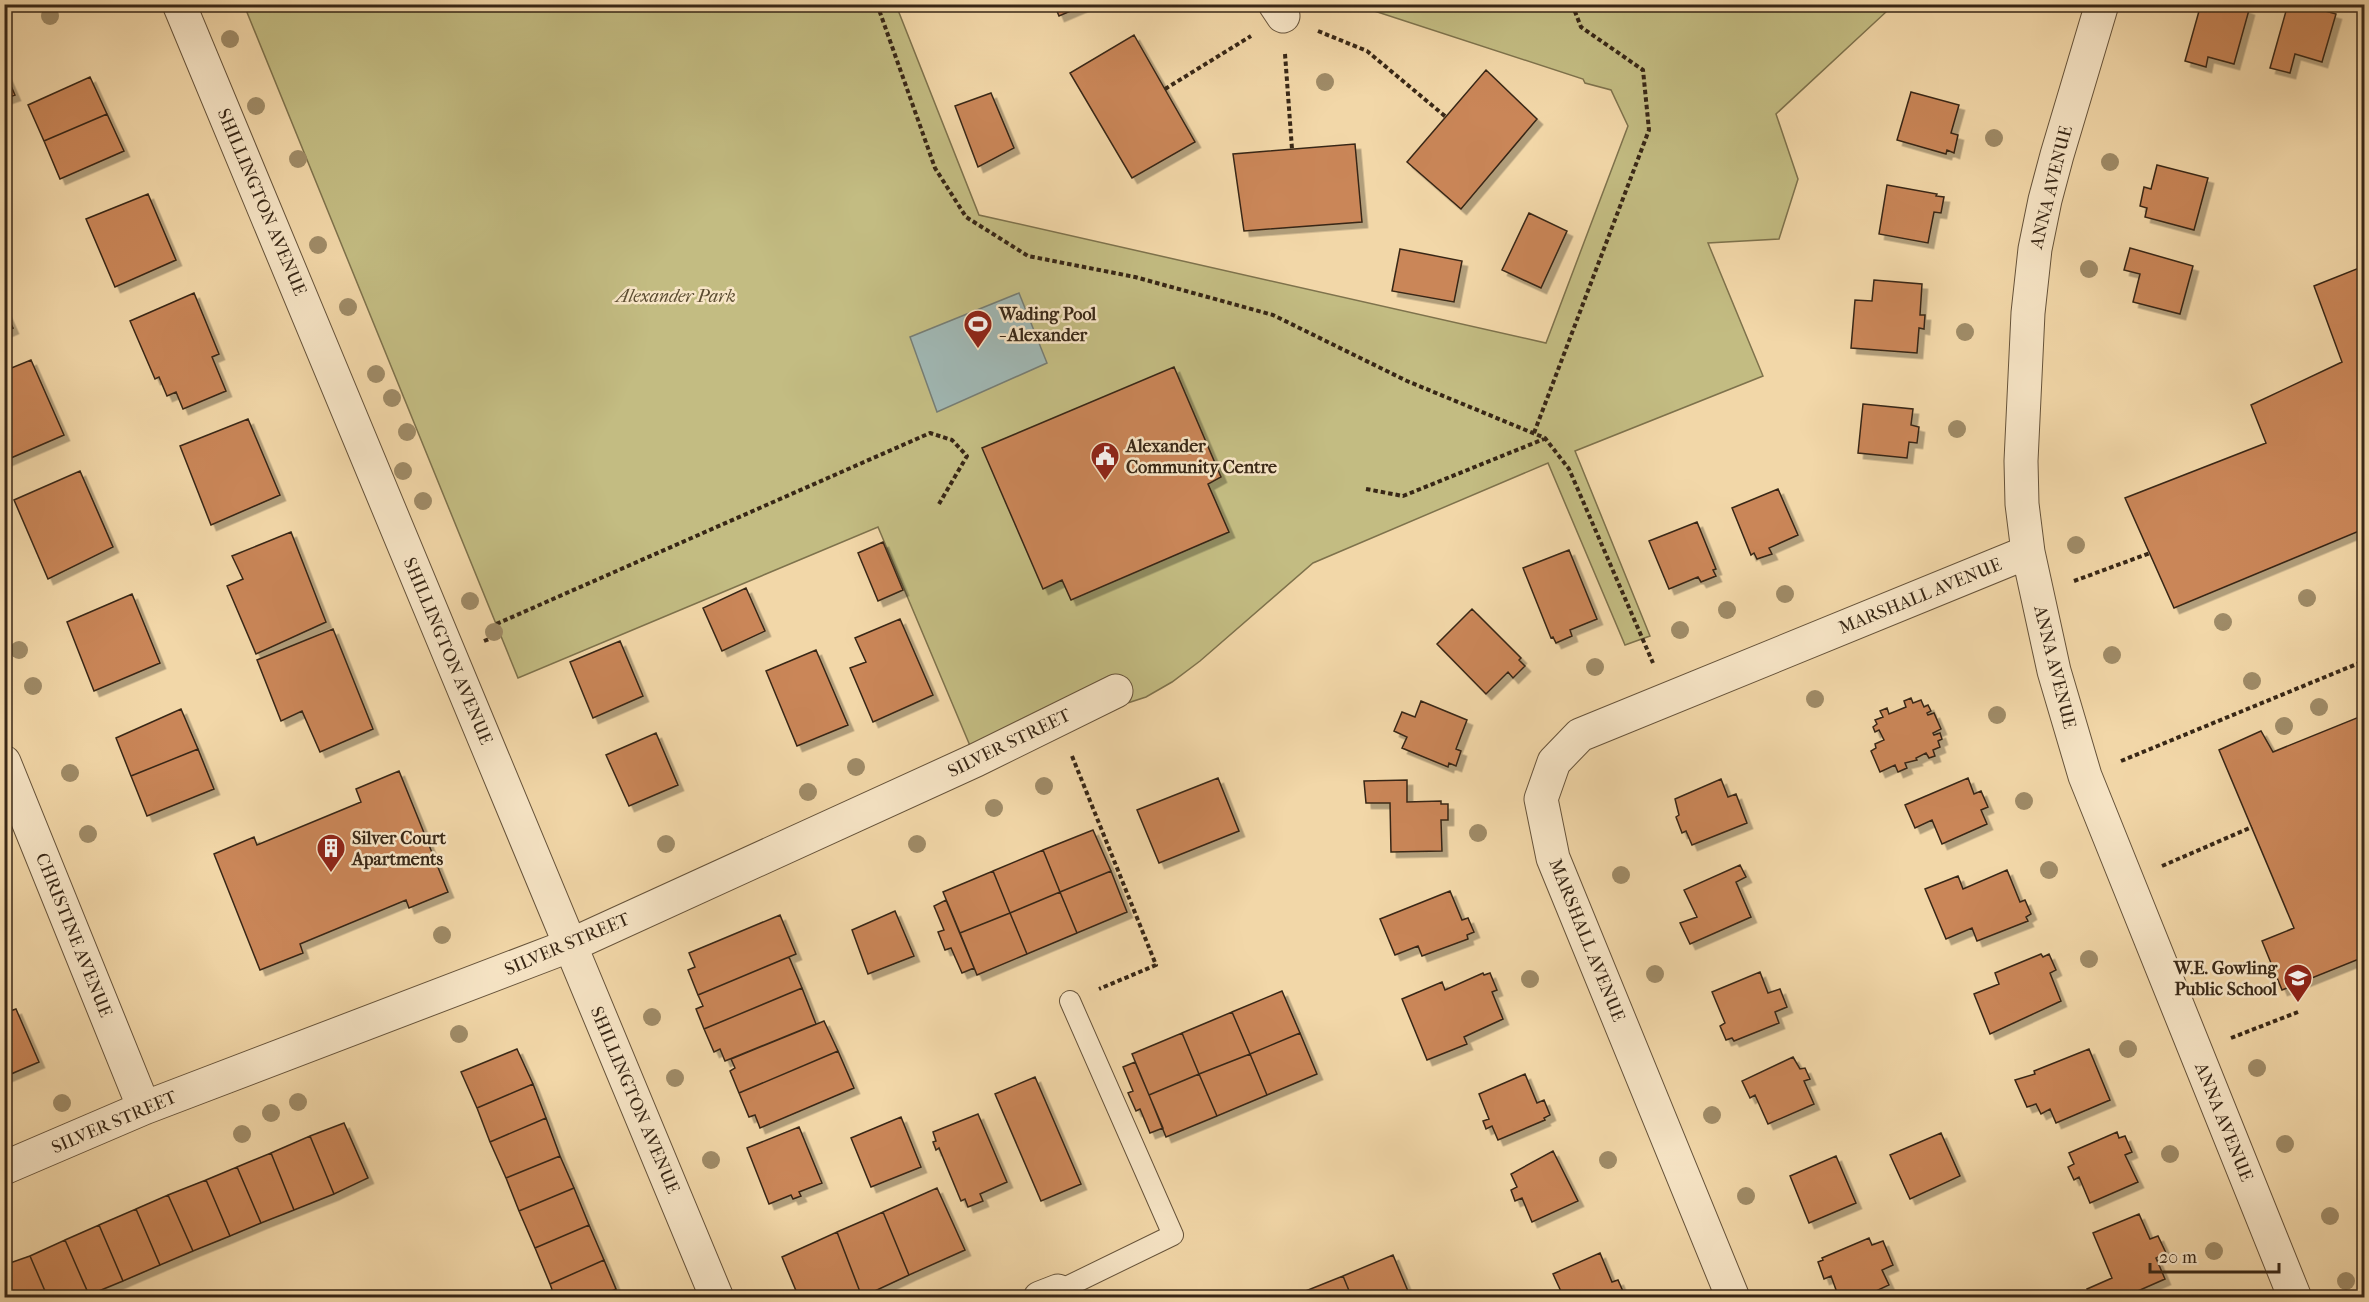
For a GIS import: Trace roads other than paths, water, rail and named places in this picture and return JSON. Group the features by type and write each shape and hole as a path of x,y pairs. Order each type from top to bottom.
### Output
{"street":[{"name":"SHILLINGTON AVENUE","path":"179,4 717,1298"},
{"name":"ANNA AVENUE","path":"2102,4 2044,200 2035,249 2028,313 2021,461 2022,504 2028,552 2054,671 2085,777 2295,1298"},
{"name":"MARSHALL AVENUE","path":"1733,1298 1553,858 1541,799 1554,762 1580,735 2028,552"},
{"name":"SILVER STREET","path":"4,1168 144,1108 571,945 976,760 1116,691"},
{"name":"CHRISTINE AVENUE","path":"4,762 144,1108"}],"lane":[{"path":"1053,1295 1173,1235 1070,1001"}],"water":[{"name":"Wading Pool - Alexander","path":"1019,293 1047,363 937,412 910,337"}],"place":[{"name":"Wading Pool - Alexander","path":"978,350"},
{"name":"Alexander Community Centre","path":"1105,482"},
{"name":"Silver Court Apartments","path":"331,874"},
{"name":"W.E. Gowling Public School","path":"2298,1004"}],"park label":[{"name":"Alexander Park","path":"676,296"}]}
